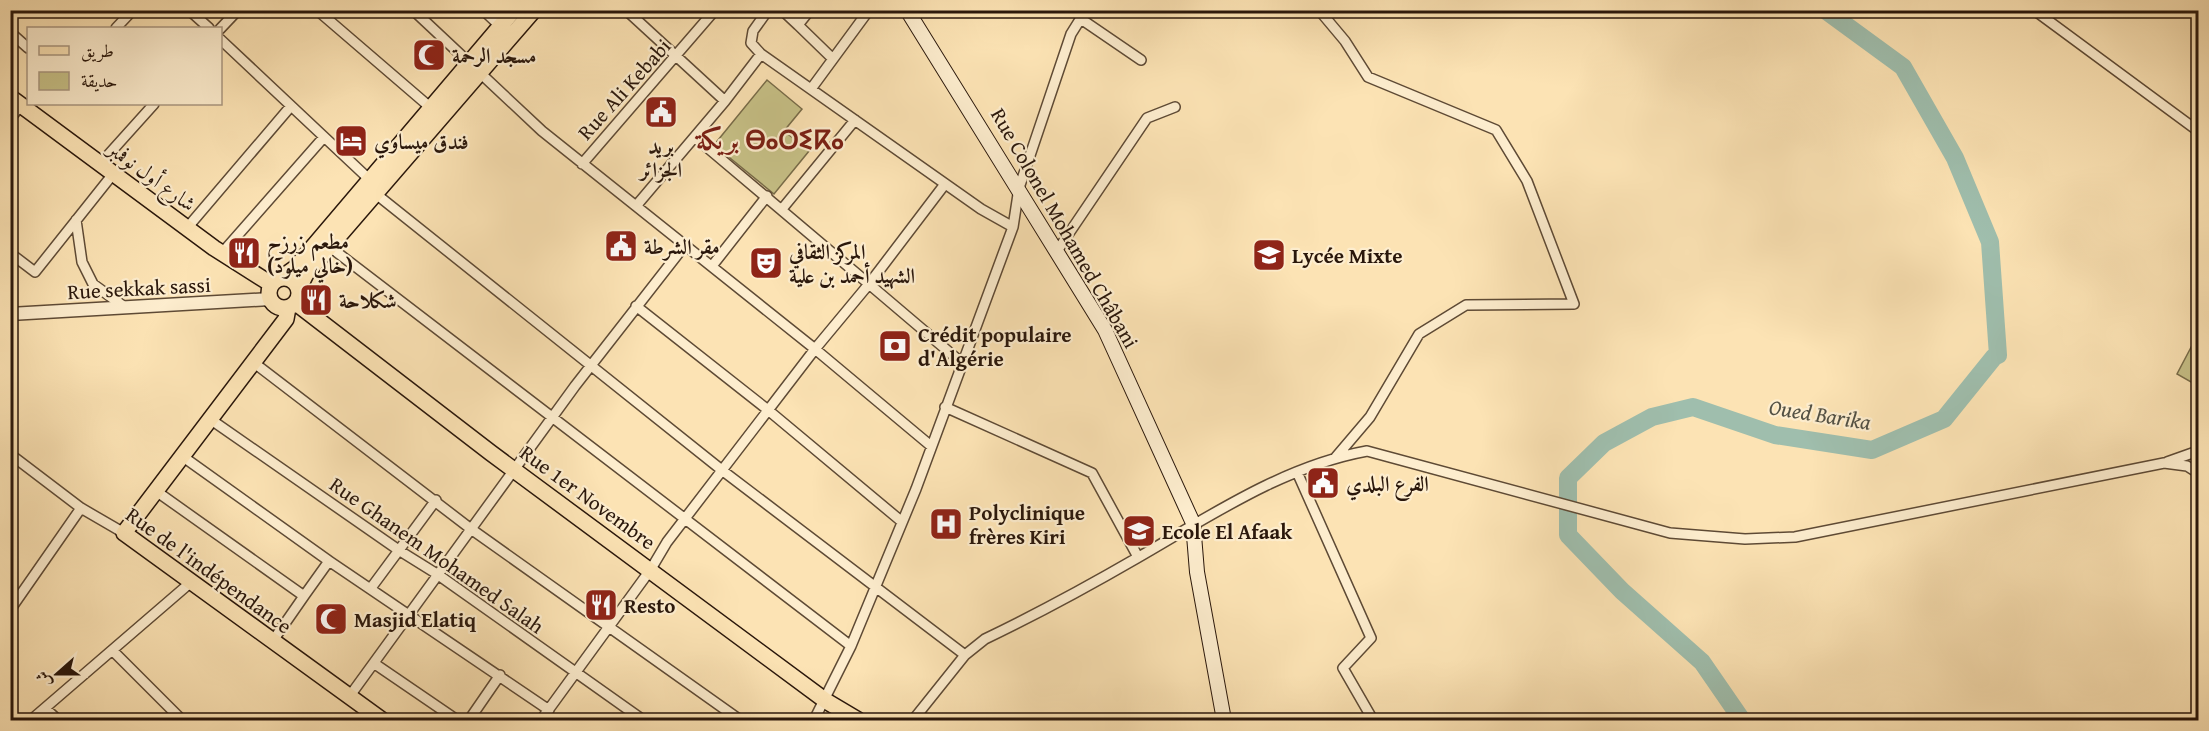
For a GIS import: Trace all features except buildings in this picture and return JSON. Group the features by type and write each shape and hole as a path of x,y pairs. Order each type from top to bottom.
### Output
{"main road":[{"path":"274,287 373,187 475,68 501,26 514,10"},
{"path":"124,533 286,319 306,274 330,247 431,108 534,10"},
{"name":"Rue Colonel Mohamed Châbani","path":"907,10 1105,330 1193,524 1197,572 1224,720"},
{"name":"شارع أول نوفمبر","path":"16,101 112,174 222,253 274,287"},
{"path":"274,287 292,280 294,300"},
{"path":"274,287 277,307 294,300"},
{"name":"Rue 1er Novembre","path":"294,300 514,469 826,701 858,720"},
{"name":"Rue de l'indépendance","path":"124,533 382,720"}],"street":[{"path":"117,27 133,10"},
{"path":"189,10 208,27"},
{"path":"222,27 238,10"},
{"path":"317,10 431,108"},
{"path":"413,10 582,164 815,349 931,446"},
{"path":"483,10 501,26"},
{"path":"626,10 725,101"},
{"name":"Rue Ali Kebabi","path":"582,164 638,97 678,56 715,10"},
{"path":"768,10 752,36 751,43 761,54 945,184 1013,227"},
{"path":"782,10 833,59"},
{"path":"798,25 810,10"},
{"path":"811,89 869,10"},
{"path":"1319,10 1345,40 1368,77 1496,130 1527,181 1574,304 1466,305 1419,333 1370,417 1336,457"},
{"path":"2034,10 2199,131"},
{"path":"814,720 826,701 851,646 874,585 916,489 1013,227 1019,188 1071,34 1083,15 1141,60"},
{"path":"10,32 27,47"},
{"path":"222,41 324,137 373,187 723,471 964,655"},
{"path":"636,206 696,138 761,54"},
{"path":"10,119 16,101"},
{"path":"100,164 153,105"},
{"path":"187,228 291,106"},
{"path":"1057,251 1148,118 1175,107"},
{"path":"782,209 855,120"},
{"path":"222,253 324,137"},
{"path":"696,138 962,363"},
{"path":"10,254 36,272 112,174"},
{"path":"541,720 651,569 667,542 945,184"},
{"path":"712,266 767,196"},
{"path":"76,220 82,262 93,284 126,308"},
{"path":"349,697 592,363 684,245"},
{"path":"330,247 851,646"},
{"name":"Rue sekkak sassi","path":"10,314 126,308 274,287"},
{"path":"636,306 768,410 901,521"},
{"path":"253,362 471,529 740,720"},
{"path":"945,407 1092,473 1138,557"},
{"name":"Rue Ghanem Mohamed Salah","path":"210,419 400,551 437,574 643,720"},
{"path":"913,720 964,655 985,639 1138,557 1193,524 1297,472 1336,457 1367,452 1670,533 1744,539 1795,537 2164,463 2199,451"},
{"name":"Rue de l'indépendance","path":"10,454 81,508 124,533"},
{"path":"182,456 329,561 410,613 549,710"},
{"path":"2164,463 2187,466 2199,473"},
{"path":"1297,472 1371,638 1343,668 1373,720"},
{"path":"156,490 304,596"},
{"path":"371,588 436,500"},
{"path":"10,610 81,508"},
{"path":"272,642 329,561"},
{"path":"31,720 190,583"},
{"path":"112,651 182,720"},
{"path":"375,663 457,720"},
{"path":"470,720 500,675"},
{"path":"46,709 58,720"}],"green space":[{"path":"767,80 802,109 784,131 809,151 774,194 714,145"},
{"path":"2198,334 2198,386 2177,374"}],"waterway":[{"name":"Oued Barika","path":"1742,720 1702,662 1622,591 1568,535 1568,478 1604,443 1652,417 1693,407 1775,435 1872,450 1944,419 1998,355 1990,242 1955,158 1903,67 1825,10"}],"place":[{"name":"مسجد الرحمة","path":"429,55"},
{"name":"بريد الجزائر","path":"661,112"},
{"name":"فندق ميساوي","path":"351,141"},
{"name":"مقر الشرطة","path":"621,246"},
{"name":"مطعم زرزح (خالي ميلود)","path":"244,253"},
{"name":"Lycée Mixte","path":"1269,255"},
{"name":"المركز الثقافي الشهيد أحمد بن علية","path":"766,263"},
{"name":"شكلاحة","path":"316,300"},
{"name":"Crédit populaire d'Algérie","path":"895,346"},
{"name":"الفرع البلدي","path":"1323,483"},
{"name":"Polyclinique frères Kiri","path":"946,524"},
{"name":"Ecole El Afaak","path":"1139,531"},
{"name":"Resto","path":"601,605"},
{"name":"Masjid Elatiq","path":"331,619"}],"district":[{"name":"بريكة ⴱⴰⵔⵉⴽⴰ","path":"770,139"}]}
